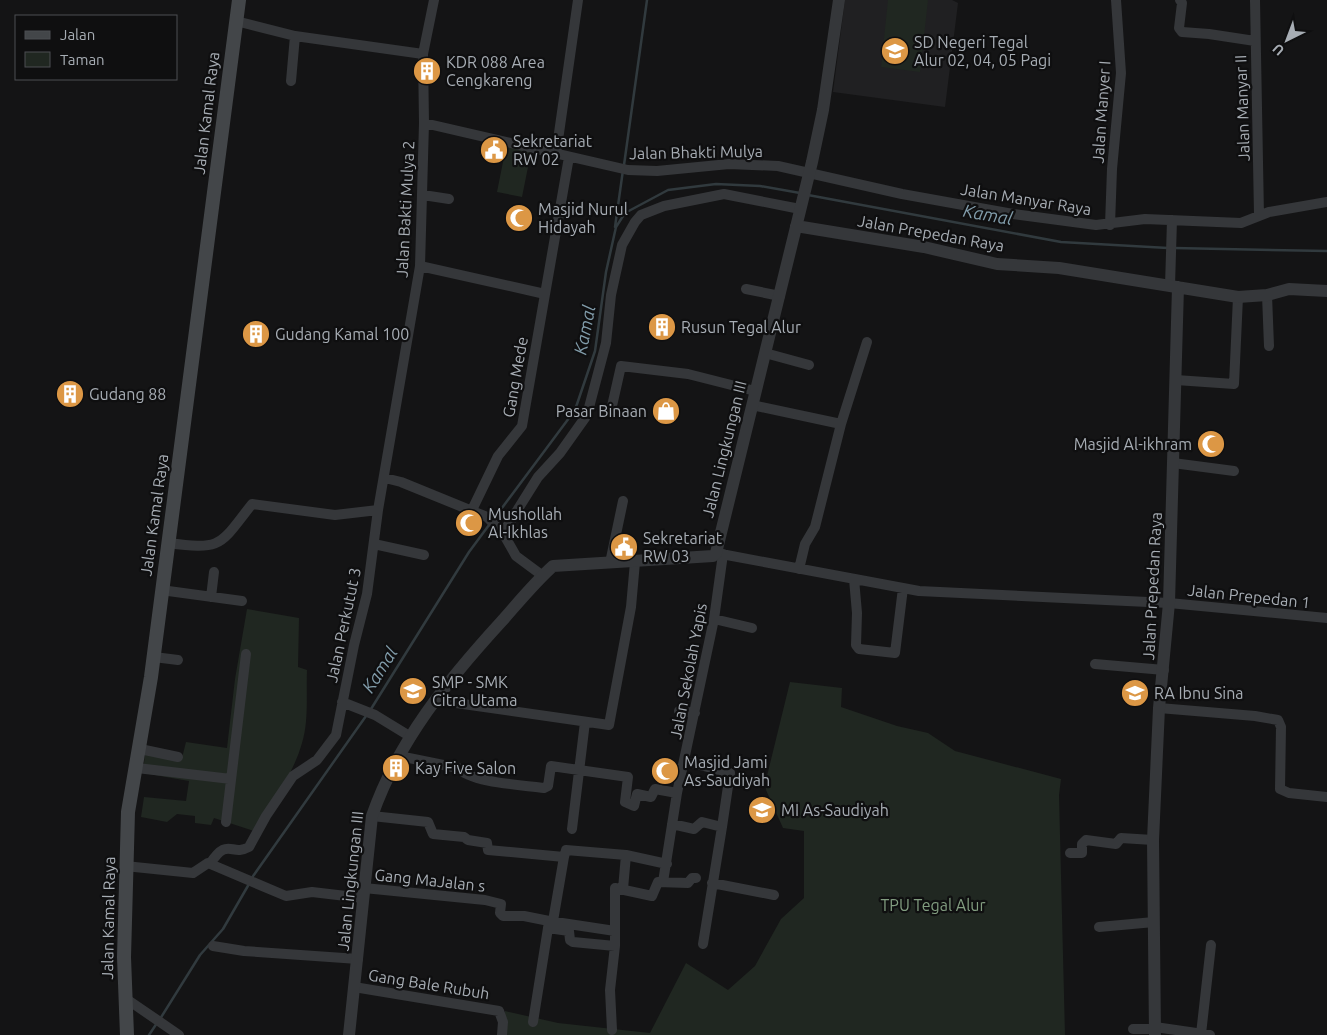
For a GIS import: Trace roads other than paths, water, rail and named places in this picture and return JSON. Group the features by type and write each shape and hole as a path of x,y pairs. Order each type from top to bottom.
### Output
{"main road":[{"name":"Jalan Kamal Raya","path":"127,1035 125,998 125,866 128,812 137,768 154,656 239,0"}],"street":[{"name":"Jalan Bakti Mulya 2","path":"385,478 420,266 423,195 423,54 434,0"},
{"path":"556,154 578,0"},
{"name":"Jalan Lingkungan III","path":"349,1035 372,816 382,786 435,700 463,664 553,566 635,562 712,556 720,553 755,391 780,296 823,110 839,0"},
{"name":"Jalan Manyer I","path":"1110,225 1112,169 1121,73 1116,0"},
{"path":"1180,0 1182,3 1179,28 1182,32 1255,41"},
{"name":"Jalan Manyar II","path":"1255,0 1259,215"},
{"path":"236,21 296,36 423,54"},
{"path":"291,81 296,36"},
{"name":"Jalan Bhakti Mulya","path":"424,123 628,170 657,171 754,163 807,179"},
{"name":"Gang Mede","path":"472,510 498,456 522,426 569,157"},
{"name":"Jalan Manyar Raya","path":"807,179 1078,224 1110,225 1144,219 1231,224 1246,222 1259,215 1327,202"},
{"path":"501,531 538,478 560,453 587,415 606,343 611,295 622,245 635,222 642,215 664,206 724,194 800,206"},
{"path":"423,195 449,200"},
{"path":"1172,220 1174,287"},
{"name":"Jalan Prepedan Raya","path":"796,226 924,247 997,264 1060,268 1238,297 1267,295 1289,289 1327,291"},
{"path":"420,266 545,294"},
{"name":"Jalan Prepedan Raya","path":"1155,1030 1153,840 1159,708 1169,603 1176,380 1174,287"},
{"path":"746,289 780,296"},
{"path":"1267,295 1269,346"},
{"path":"1176,380 1234,384 1238,297"},
{"path":"799,569 805,544 815,527 842,424 867,342"},
{"path":"764,353 809,365"},
{"path":"612,406 618,371 622,366 699,376 755,391"},
{"path":"752,405 842,424"},
{"path":"1173,464 1234,471"},
{"path":"385,478 401,482 472,510 487,518 501,531 516,556 543,576"},
{"name":"Jalan Perkutut 3","path":"385,478 378,510 367,594 342,702 375,715 411,737"},
{"path":"610,563 623,501"},
{"path":"168,543 202,548 215,546 226,536 252,504 335,515 378,510"},
{"path":"374,544 424,555"},
{"path":"720,553 903,588 895,653 859,650 856,646 854,580"},
{"name":"Jalan Sekolah Yapis","path":"663,882 677,793 714,619 720,553"},
{"path":"435,700 608,726 611,723 632,607 635,562"},
{"path":"211,597 214,572"},
{"name":"Jalan Prepedan 1","path":"903,588 919,591 1169,603 1327,618"},
{"path":"162,590 242,602"},
{"path":"714,619 752,628"},
{"path":"226,822 246,654"},
{"path":"154,656 178,660"},
{"path":"1095,664 1164,670"},
{"path":"210,864 222,849 227,847 245,849 249,847 266,816 293,776 317,760 335,738 342,702"},
{"path":"1159,708 1255,716 1275,720 1281,726 1279,780 1283,791 1327,796"},
{"path":"679,711 695,713"},
{"path":"572,829 585,722"},
{"path":"140,749 178,758"},
{"path":"399,756 458,768 463,773 481,778 544,788 548,786 551,766 628,777 625,802 634,806 637,794 651,797 655,789 677,793"},
{"path":"685,761 730,772 703,944"},
{"path":"137,768 231,779"},
{"path":"372,816 428,822 433,834 464,837 468,840 487,843 488,850 564,857"},
{"path":"672,824 694,829 702,822 722,826"},
{"path":"1070,853 1082,853 1082,842 1089,840 1116,844 1121,838 1153,840"},
{"path":"534,1019 550,923 566,850 626,855 667,864"},
{"path":"623,889 626,855"},
{"path":"125,866 193,873 203,864 210,864 286,896 312,892 363,893"},
{"path":"612,1029 610,990 615,946 615,888 652,896 657,882 688,883 692,878 696,878"},
{"path":"712,883 774,895"},
{"name":"Gang MaJalan s","path":"363,893 485,900 501,904 500,913 503,916 524,916 550,923 569,931 570,940 573,942 615,946"},
{"path":"1099,927 1154,922"},
{"path":"550,923 615,931"},
{"path":"1134,1029 1205,1034 1210,945"},
{"path":"213,946 244,951 358,958"},
{"name":"Gang Bale Rubuh","path":"354,987 498,1011 503,1022 502,1035"},
{"path":"125,998 166,1028 179,1035"}],"waterway":[{"path":"624,165 647,0"},
{"path":"615,227 623,170"},
{"name":"Kamal","path":"493,520 575,410 595,351 606,272 616,227 625,213 668,190 716,184 760,186 800,193"},
{"name":"Kamal","path":"808,195 1061,242 1168,248"},
{"name":"Kamal","path":"1174,248 1327,251"},
{"name":"Kamal","path":"371,709 469,552 489,525"},
{"name":"Kamal","path":"251,879 366,716"},
{"name":"Kamal","path":"160,1019 200,955 223,929 249,884"},
{"name":"Kamal","path":"149,1035 157,1023"}],"place":[{"name":"SD Negeri Tegal Alur 02, 04, 05 Pagi","path":"895,51"},
{"name":"KDR 088 Area Cengkareng","path":"427,71"},
{"name":"Sekretariat RW 02","path":"494,150"},
{"name":"Masjid Nurul Hidayah","path":"519,218"},
{"name":"Rusun Tegal Alur","path":"662,327"},
{"name":"Gudang Kamal 100","path":"256,334"},
{"name":"Gudang 88","path":"70,394"},
{"name":"Pasar Binaan","path":"666,411"},
{"name":"Masjid Al-ikhram","path":"1211,444"},
{"name":"Mushollah Al-Ikhlas","path":"469,523"},
{"name":"Sekretariat RW 03","path":"624,547"},
{"name":"SMP - SMK Citra Utama","path":"413,691"},
{"name":"RA Ibnu Sina","path":"1135,693"},
{"name":"Kay Five Salon","path":"396,768"},
{"name":"Masjid Jami As-Saudiyah","path":"665,771"},
{"name":"MI As-Saudiyah","path":"762,810"}],"park label":[{"name":"TPU Tegal Alur","path":"933,905"}]}
